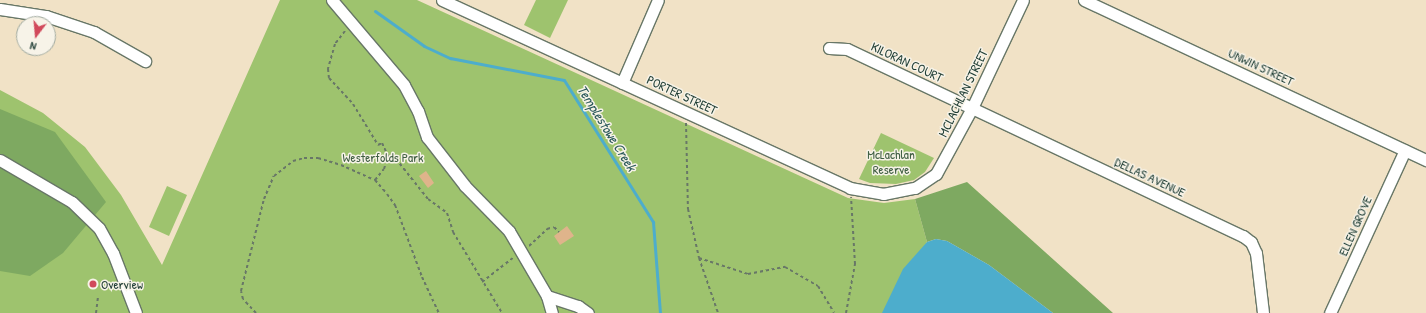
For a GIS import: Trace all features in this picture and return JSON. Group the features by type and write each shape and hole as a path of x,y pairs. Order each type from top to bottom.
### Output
{"street":[{"path":"332,0 404,85 418,111 427,137 465,186 509,231 547,296 552,313"},
{"name":"PORTER STREET","path":"442,0 850,188 882,194 915,188"},
{"path":"622,83 658,0"},
{"name":"MCLACHLAN STREET","path":"915,188 936,174 944,162 972,108 1023,0"},
{"name":"UNWIN STREET","path":"1084,0 1426,160"},
{"path":"0,9 46,16 94,32 145,61"},
{"name":"KILORAN COURT","path":"829,48 848,49 972,108"},
{"name":"DELLAS AVENUE","path":"972,108 1243,236 1251,242 1256,253 1263,313"},
{"name":"ELLEN GROVE","path":"1330,313 1405,150"},
{"path":"0,160 72,202 95,224 113,253 136,313"},
{"path":"547,296 578,306 588,313"}],"path":[{"path":"352,24 335,44 329,78 353,104 378,145 382,143 388,156 384,169 375,180"},
{"path":"685,112 688,209 699,258 718,313"},
{"path":"388,156 396,159 428,199 447,212 453,232 502,313"},
{"path":"256,313 243,299 241,291 264,199 274,176 293,161 318,158 341,165 375,180 395,205 422,278 439,313"},
{"path":"846,313 855,264 850,188"},
{"path":"699,258 748,274 785,267 818,286 834,313"},
{"path":"482,282 494,273"},
{"path":"96,313 98,296"}],"green space":[{"name":"Westerfolds Park","path":"280,0 417,0 848,198 884,203 915,199 927,242 887,313 0,313 0,90 43,113 85,147 121,195 162,265"},
{"path":"536,0 568,0 550,38 524,25"},
{"path":"0,109 55,132 106,202 63,253 30,276 0,271"},
{"name":"McLachlan Reserve","path":"881,133 934,158 925,172 914,180 896,184 870,183 859,179"},
{"path":"967,182 1113,313 1053,313 989,265 947,241 936,239 927,242 915,199"},
{"path":"167,186 187,195 169,236 149,227"}],"water":[{"path":"936,239 947,241 989,265 1053,313 882,313 903,269 927,242"}],"building":[{"path":"426,171 434,183 428,188 419,176"},
{"path":"567,226 574,236 560,245 554,236"}],"waterway":[{"name":"Templestowe Creek","path":"375,11 424,46 450,58 564,80 653,222 660,313"}],"place":[{"name":"Overview","path":"93,284"}]}
